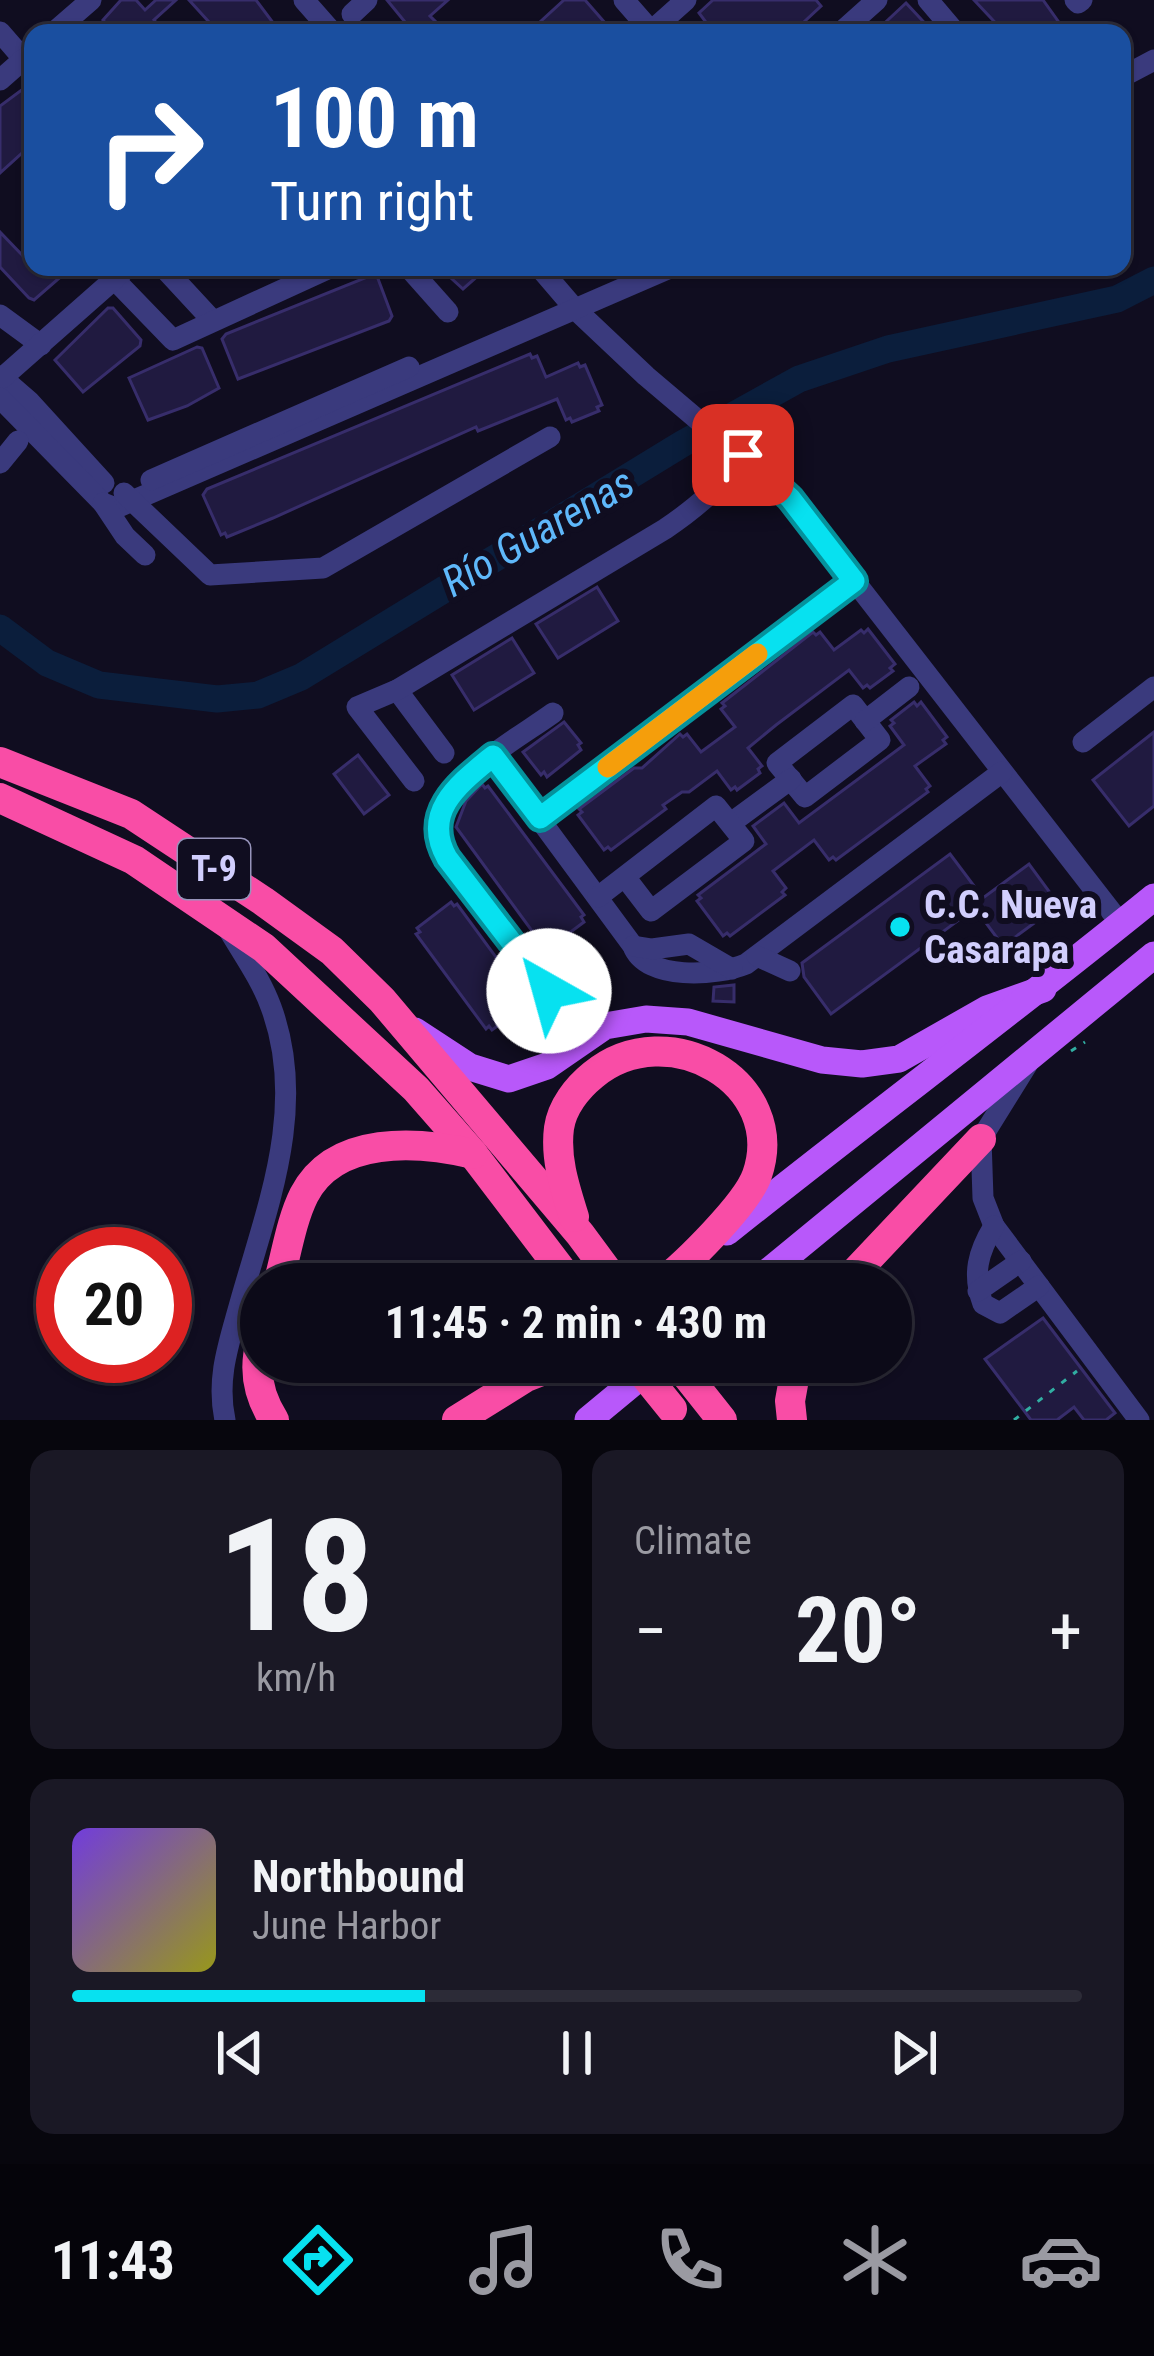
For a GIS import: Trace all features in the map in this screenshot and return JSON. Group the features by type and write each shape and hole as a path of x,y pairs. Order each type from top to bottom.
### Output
{"highway":[{"name":"T-9","path":"0,762 130,814 332,951 400,1021 601,1263"},
{"name":"T-9","path":"0,798 134,860 264,948 416,1089 556,1263"},
{"path":"580,1234 559,1156 559,1127 570,1100 597,1072 621,1057 654,1050 690,1053 724,1072 748,1102 756,1118 761,1157 757,1177 745,1196 682,1263"},
{"path":"864,1263 981,1139"},
{"path":"284,1263 304,1196 331,1165 356,1153 410,1143 472,1154"},
{"path":"258,1383 274,1420"},
{"path":"457,1420 515,1383"},
{"path":"485,1420 531,1383"},
{"path":"651,1383 676,1415"},
{"path":"693,1383 722,1420"},
{"path":"792,1420 793,1383"}],"main road":[{"path":"687,1263 1154,897"},
{"path":"778,1263 1154,955"},
{"path":"400,1021 495,1078 525,1076 605,1026 646,1019 688,1022 822,1060 862,1064 899,1058 987,1009 1042,989"},
{"path":"588,1420 633,1383"}],"street":[{"path":"63,24 91,0"},
{"path":"304,0 326,24"},
{"path":"624,0 655,24"},
{"path":"665,24 686,0"},
{"path":"851,24 877,0"},
{"path":"928,0 948,24"},
{"path":"0,32 24,54"},
{"path":"1,384 118,276"},
{"path":"123,276 172,340 312,276"},
{"path":"171,276 213,321"},
{"path":"416,276 448,312"},
{"path":"547,276 571,303 790,498 1120,924"},
{"path":"103,503 116,508 128,497 623,276"},
{"path":"571,303 647,276"},
{"path":"0,315 40,344"},
{"path":"1,384 78,451 113,494 128,497 210,575 323,568 550,437"},
{"path":"1,384 145,555"},
{"path":"0,463 18,441"},
{"path":"414,782 356,707 397,690 665,530 748,459"},
{"path":"540,818 854,581"},
{"path":"865,721 909,687"},
{"path":"1082,742 1154,687"},
{"path":"397,690 444,753"},
{"path":"853,705 880,740 805,797 791,779 777,763 853,705"},
{"path":"549,991 438,842 436,827 457,788 553,713"},
{"path":"493,756 638,958 652,968 732,969 757,956 1002,772"},
{"path":"731,823 791,779"},
{"path":"598,897 716,806 745,841 651,911 625,877"},
{"path":"224,921 271,1006 284,1056 287,1104 277,1171 221,1374 225,1420"},
{"path":"757,956 790,970"},
{"path":"1036,1050 981,1139 983,1198 994,1226 1139,1420"},
{"path":"994,1226 979,1253 978,1291 986,1308 1000,1313 1039,1286"},
{"path":"978,1291 1021,1261"}],"path":[{"path":"1014,1420 1093,1359"}],"building":[{"path":"121,0 136,0 145,10 156,0 176,0 154,20 157,24 106,24 103,20"},
{"path":"189,0 256,0 274,24 211,24"},
{"path":"387,0 448,0 430,16 438,24 407,24"},
{"path":"564,0 585,0 606,24 538,24"},
{"path":"713,0 816,0 821,6 802,24 707,24 699,13"},
{"path":"974,0 1043,0 1058,21 1054,24 997,24"},
{"path":"906,3 926,24 884,24"},
{"path":"24,88 24,151 0,173 0,106"},
{"path":"0,232 24,257 24,276 62,276 34,300 0,267"},
{"path":"370,276 377,276 392,316 238,379 222,339"},
{"path":"449,276 478,276 463,289"},
{"path":"108,308 141,340 140,346 83,392 55,360"},
{"path":"202,348 219,388 148,420 129,378"},
{"path":"530,354 537,356 546,377 578,363 585,365 602,405 599,411 572,422 566,420 557,399 478,431 476,427 273,518 227,537 221,535 203,495 207,489"},
{"path":"597,587 618,621 558,658 536,624"},
{"path":"868,629 895,664 890,668 893,671 863,688 849,670 776,725 748,748 762,766 760,773 737,790 731,790 717,771 663,805 666,809 611,850 604,850 578,815 579,809 634,768 642,768 680,734 687,734 701,752 735,727 721,709 722,703 813,632 820,632 834,650"},
{"path":"512,638 534,673 474,710 452,675"},
{"path":"914,702 917,706 921,702 947,737 946,744 915,766 930,786 928,792 836,860 829,860 814,840 773,871 786,888 785,895 730,936 723,936 697,901 698,895 766,844 753,826 784,803 799,823 904,745 890,726 891,720"},
{"path":"564,722 581,743 581,750 547,777 544,772 541,775 523,752"},
{"path":"1154,732 1154,806 1129,826 1093,780"},
{"path":"358,755 389,795 364,814 334,774"},
{"path":"482,784 584,915 584,922 549,948 456,827 466,801"},
{"name":"C.C. Nueva Casarapa","path":"950,854 983,898 1029,864 1059,905 1003,946 975,908 831,1014 804,977 802,963"},
{"path":"451,902 526,998 527,1005 492,1030 486,1029 416,934 420,932 417,928"},
{"path":"734,985 734,1002 713,1001 714,987"},
{"path":"1043,1318 1115,1413 1106,1420 1084,1420 1074,1407 1057,1420 1031,1420 985,1359"}],"waterway":[{"name":"Río Guarenas","path":"0,628 47,663 99,685 217,699 258,695 301,677 682,444 799,379 888,349 1117,299 1154,280"}],"slow traffic":[{"path":"608,767 757,654"}],"place":[{"name":"C.C. Nueva Casarapa","path":"900,927"}],"route":[{"path":"549,991 447,858 436,827 457,788 493,756 540,818 854,581 790,498 743,455"}]}
